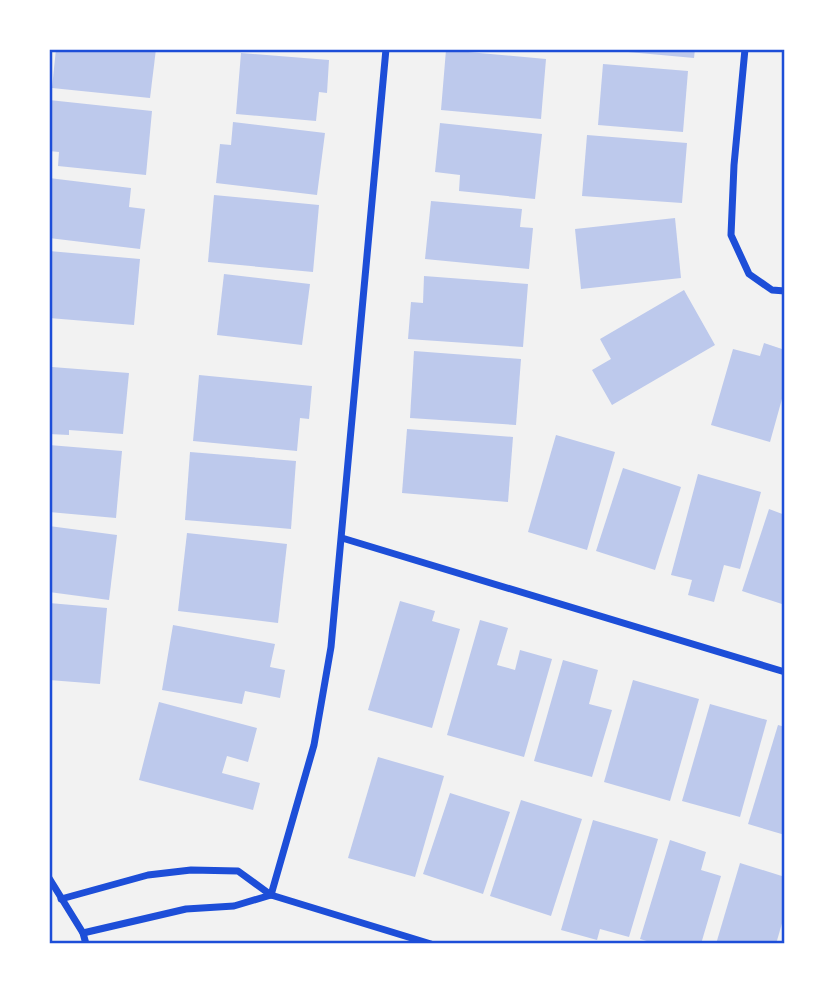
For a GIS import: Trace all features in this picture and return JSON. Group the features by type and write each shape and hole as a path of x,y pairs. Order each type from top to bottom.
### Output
{"street":[{"path":"271,895 314,745 331,647 386,49"},
{"path":"745,49 730,235 749,274 772,290 785,291"},
{"path":"342,538 785,672"},
{"path":"61,899 148,875 191,870 238,871 271,895 431,944"},
{"path":"49,878 83,933 86,944"},
{"path":"83,933 186,909 234,906 271,895"}],"building":[{"path":"56,49 156,49 150,98 52,88"},
{"path":"695,49 694,58 617,51"},
{"path":"446,50 546,59 541,119 441,110"},
{"path":"241,53 329,60 327,93 319,92 316,121 236,114"},
{"path":"603,64 688,71 683,132 598,125"},
{"path":"49,100 152,111 146,175 58,166 59,152 49,151"},
{"path":"233,122 325,133 317,195 216,183 220,144 231,145"},
{"path":"440,123 542,134 535,199 459,191 460,175 435,172"},
{"path":"587,135 687,143 682,203 582,196"},
{"path":"49,178 131,188 129,207 145,209 140,249 49,238"},
{"path":"214,195 319,205 313,272 208,262"},
{"path":"431,201 522,209 520,227 533,228 529,269 425,259"},
{"path":"675,218 681,278 581,289 575,229"},
{"path":"49,251 140,259 134,325 49,318"},
{"path":"224,274 310,284 302,345 217,335"},
{"path":"424,276 528,284 523,347 408,339 411,302 423,303"},
{"path":"684,290 715,345 612,405 592,370 611,359 600,339"},
{"path":"764,343 785,350 785,388 770,442 711,425 733,349 760,356"},
{"path":"414,351 521,359 516,425 410,418"},
{"path":"52,367 129,373 123,434 69,430 69,435 49,434 49,378"},
{"path":"199,375 312,386 309,419 300,418 297,451 193,441"},
{"path":"407,429 513,437 508,502 402,493"},
{"path":"556,435 615,452 587,550 528,532"},
{"path":"49,445 122,451 116,518 49,512"},
{"path":"190,452 296,461 291,529 185,520"},
{"path":"623,468 681,487 655,570 596,551"},
{"path":"698,474 761,492 740,569 724,565 714,602 688,595 692,580 671,575"},
{"path":"769,509 785,515 785,605 742,591"},
{"path":"49,526 117,535 109,600 49,592"},
{"path":"187,533 287,544 278,623 178,611"},
{"path":"400,601 435,611 432,621 460,629 432,728 368,710"},
{"path":"49,603 107,608 100,684 49,680"},
{"path":"480,620 508,628 497,665 515,670 520,650 552,659 524,757 447,735"},
{"path":"173,625 275,644 270,667 285,670 280,698 245,691 242,704 162,690"},
{"path":"563,660 598,670 589,704 612,710 592,777 534,761"},
{"path":"633,680 699,699 670,801 604,782"},
{"path":"159,702 257,728 248,762 227,756 222,773 260,783 253,810 139,780"},
{"path":"710,704 767,720 740,817 682,801"},
{"path":"778,725 785,727 785,835 748,824"},
{"path":"378,757 444,776 415,877 348,858"},
{"path":"450,793 510,812 483,894 423,874"},
{"path":"521,800 582,819 551,916 490,896"},
{"path":"593,820 658,839 629,937 600,929 597,940 561,930"},
{"path":"670,840 706,852 701,870 721,876 701,944 657,944 640,939"},
{"path":"740,863 785,877 785,913 776,944 716,944"}]}
